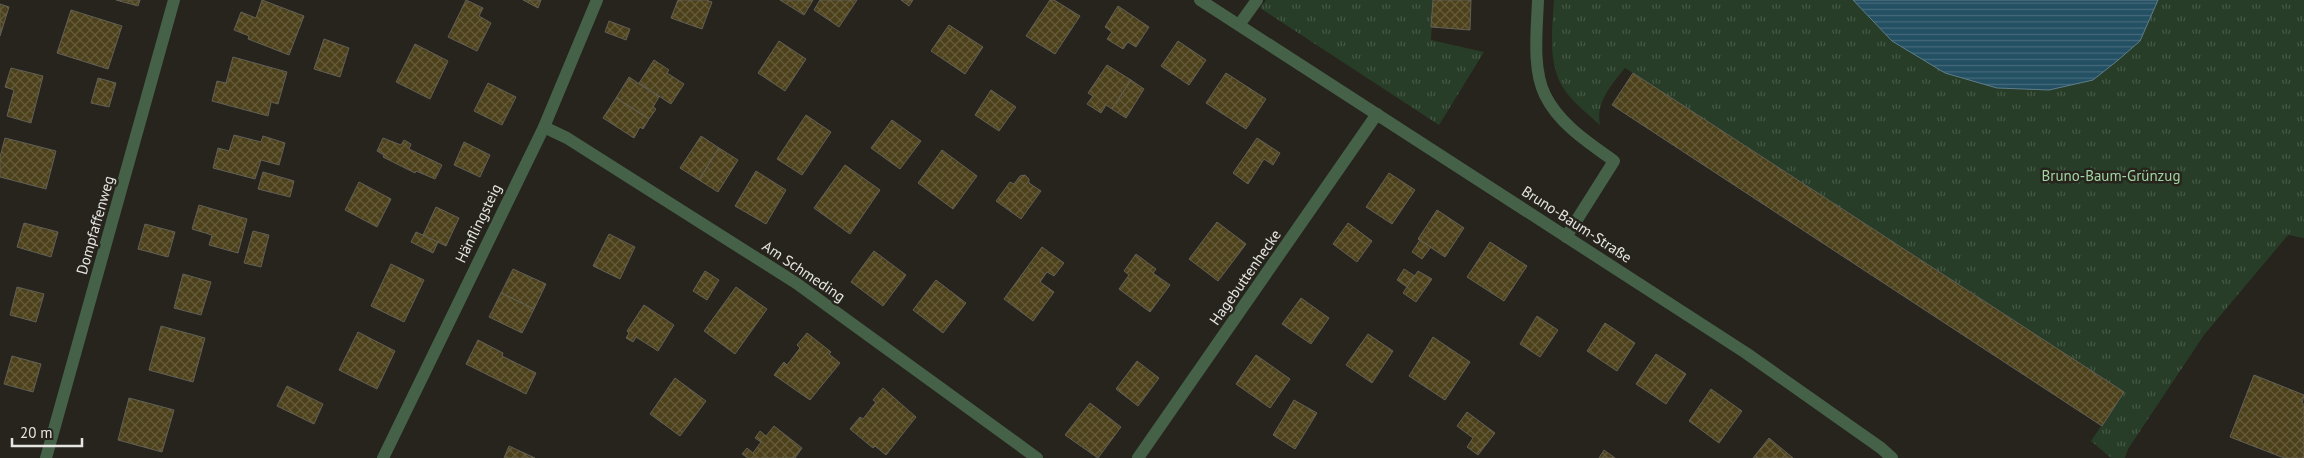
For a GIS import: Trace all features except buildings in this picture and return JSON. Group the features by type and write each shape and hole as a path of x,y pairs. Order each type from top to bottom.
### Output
{"street":[{"name":"Dompfaffenweg","path":"46,458 174,0"},
{"name":"Hänflingsteig","path":"383,458 544,127 597,0"},
{"name":"Bruno-Baum-Straße","path":"1200,0 1746,353 1873,442 1892,458"},
{"path":"1239,24 1257,0"},
{"path":"1538,0 1538,64 1544,94 1576,134 1614,161 1566,237"},
{"name":"Hagebuttenhecke","path":"1138,458 1378,114"},
{"name":"Am Schmeding","path":"544,127 568,138 796,283 1037,458"}],"green space":[{"path":"1266,0 1433,0 1431,40 1484,52 1439,125 1260,8"},
{"name":"Bruno-Baum-Grünzug","path":"1554,0 2304,0 2304,238 2288,235 2204,335 2128,449 2125,458 2111,458 2091,441 2124,392 1625,68 1610,87 1602,102 1599,117 1600,125 1571,98 1563,88 1558,76 1552,52"}],"water":[{"path":"1853,0 2158,0 2140,41 2117,61 2093,80 2049,90 1997,88 1945,73 1892,41"}]}
